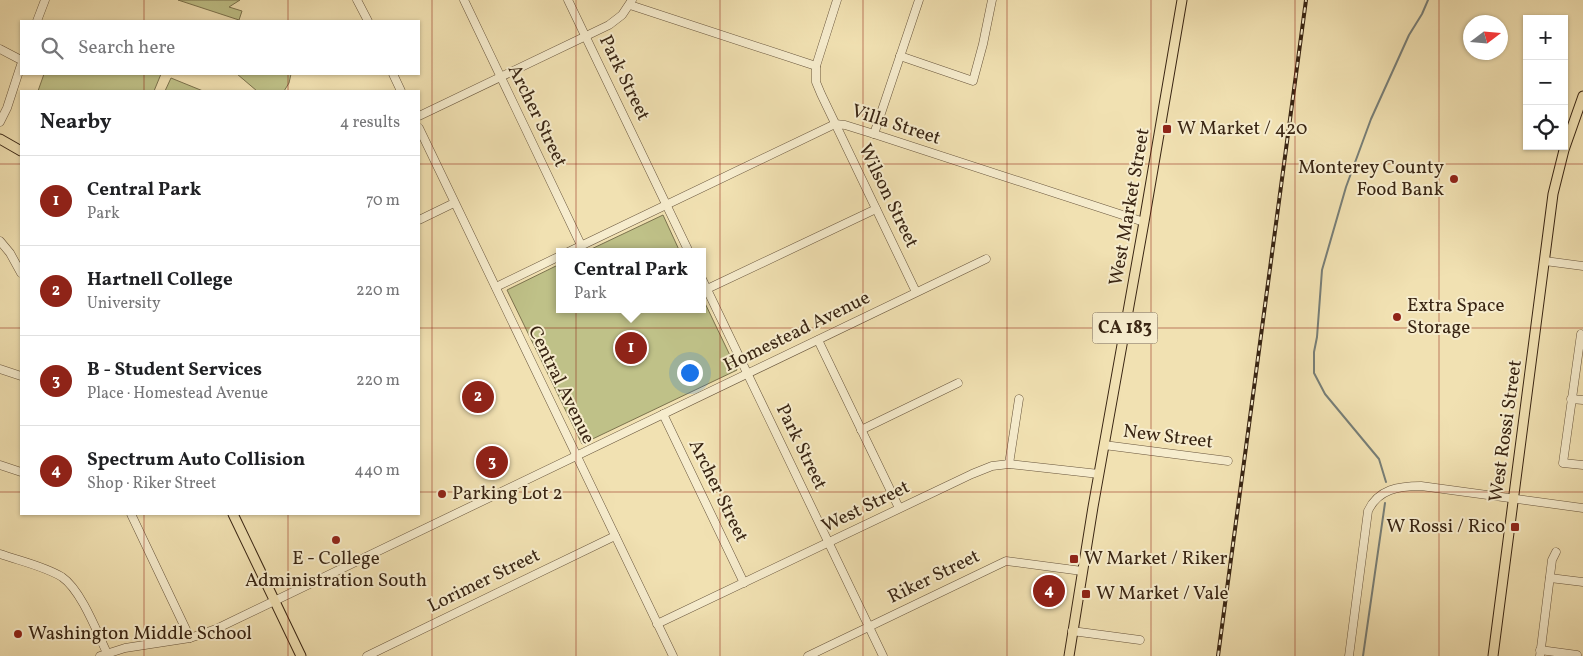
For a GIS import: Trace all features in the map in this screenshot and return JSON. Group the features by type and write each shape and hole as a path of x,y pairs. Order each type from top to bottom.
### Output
{"main road":[{"name":"West Market Street","path":"1069,656 1082,571 1182,0"},
{"name":"West Rossi Street","path":"1493,656 1512,499 1556,180 1564,150 1583,96"},
{"path":"0,139 20,150"},
{"path":"233,515 301,656"}],"street":[{"path":"37,20 45,0"},
{"path":"358,0 368,20"},
{"name":"Archer Street","path":"464,0 582,245"},
{"name":"Park Street","path":"568,0 687,248"},
{"name":"Wilson Street","path":"838,0 816,66 815,76 818,88 916,292"},
{"path":"874,134 919,0"},
{"path":"900,56 973,81 992,0"},
{"path":"420,116 614,22 622,15 631,2 816,66"},
{"path":"0,49 20,59"},
{"path":"0,122 7,108 20,69"},
{"path":"393,75 401,90"},
{"name":"Villa Street","path":"576,248 835,124 845,125 874,134 1144,222"},
{"name":"Central Avenue","path":"420,130 673,656"},
{"path":"420,220 454,203"},
{"path":"707,290 876,209"},
{"path":"0,241 10,253 20,271"},
{"path":"496,286 556,258"},
{"name":"Homestead Avenue","path":"104,654 125,648 190,638 216,629 986,259"},
{"path":"1545,261 1583,266"},
{"name":"Park Street","path":"707,290 883,656"},
{"path":"1583,334 1581,334 1563,463 1583,465"},
{"path":"818,340 899,508"},
{"path":"0,369 20,376"},
{"path":"861,430 958,384"},
{"path":"1572,398 1583,400"},
{"path":"1009,464 1020,399"},
{"name":"Archer Street","path":"663,414 744,583"},
{"name":"New Street","path":"1104,445 1228,461"},
{"name":"West Street","path":"657,624 980,470 1001,464 1009,464 1099,474"},
{"path":"0,465 20,472"},
{"path":"1349,656 1368,511 1372,502 1388,490 1402,486 1421,486 1583,508"},
{"path":"131,515 190,638"},
{"name":"Lorimer Street","path":"366,656 615,536"},
{"path":"1556,552 1552,560 1540,653 1577,655"},
{"path":"0,554 54,574 68,583 79,596 104,654"},
{"name":"Riker Street","path":"808,656 1006,561 1082,571"},
{"path":"1550,578 1583,582"},
{"path":"1072,631 1140,640"}],"green space":[{"path":"178,0 240,0 229,7 242,11 239,20"},
{"path":"44,75 161,75 154,90 38,90"},
{"path":"238,75 291,75 285,90 256,90"},
{"path":"171,78 201,90 165,90"},
{"path":"663,215 678,248 593,248"},
{"path":"556,266 556,313 706,313 706,305 737,370 582,444 507,290"}],"waterway":[{"path":"1386,482 1379,459 1325,394 1314,373 1314,352 1317,337 1322,270 1346,187 1371,119 1409,35 1428,0"},
{"path":"1363,656 1385,503"}],"railway":[{"path":"1218,656 1306,0"}],"place":[{"name":"W Market / 420","path":"1167,129"},
{"name":"Monterey County Food Bank","path":"1454,179"},
{"name":"Extra Space Storage","path":"1397,317"},
{"name":"Central Park","path":"631,348"},
{"name":"Hartnell College","path":"478,397"},
{"name":"B - Student Services","path":"492,462"},
{"name":"Parking Lot 2","path":"442,494"},
{"name":"W Rossi / Rico","path":"1515,527"},
{"name":"E - College Administration South","path":"336,540"},
{"name":"W Market / Riker","path":"1074,559"},
{"name":"Spectrum Auto Collision","path":"1049,591"},
{"name":"W Market / Vale","path":"1086,594"},
{"name":"Washington Middle School","path":"18,634"}]}
